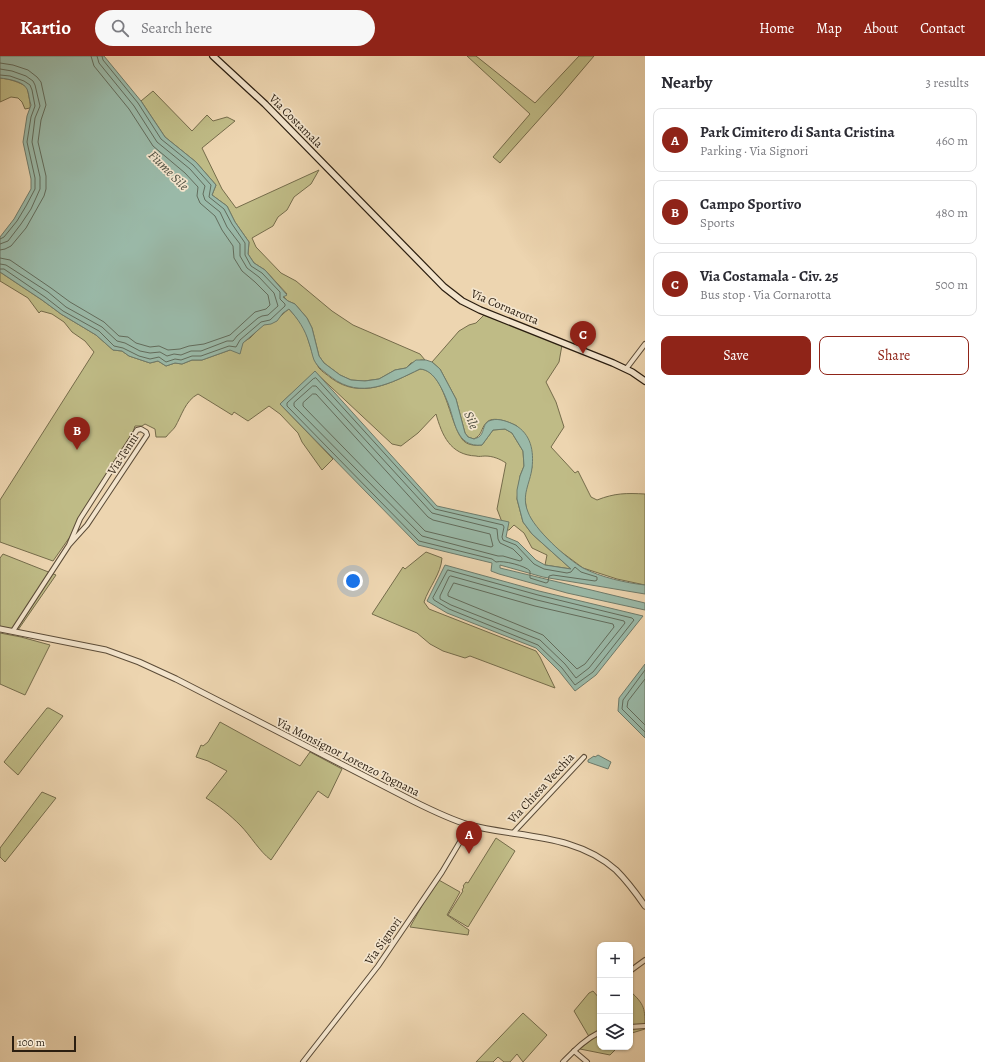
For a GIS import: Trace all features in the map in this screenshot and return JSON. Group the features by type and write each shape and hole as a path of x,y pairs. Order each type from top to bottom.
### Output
{"main road":[{"name":"Via Costamala","path":"213,56 265,104 362,203"},
{"name":"Via Cornarotta","path":"362,203 444,287 462,301 480,310 626,369 645,381"}],"street":[{"path":"626,369 645,344"},
{"name":"Via Tenni","path":"13,631 69,545 83,530 147,435 146,432 141,429 137,430 80,518 69,545"},
{"path":"77,526 83,530"},
{"name":"Via Monsignor Lorenzo Tognana","path":"0,629 106,650 139,662 176,679 450,819 470,825 545,838 590,852 615,870 645,906"},
{"name":"Via Chiesa Vecchia","path":"513,833 584,757"},
{"name":"Via Signori","path":"303,1062 378,966 442,872 470,825"},
{"path":"633,969 645,960"},
{"path":"633,1027 645,1026"},
{"path":"563,1062 588,1037 597,1033"},
{"path":"574,1051 587,1062"}],"shaded area":[{"path":"467,56 476,56 535,103 579,56 594,56 500,163 493,157 530,114"},
{"path":"0,78 14,81 27,87 30,108 25,109 22,102 18,98 11,97 0,102"},
{"path":"153,91 192,131 207,115 213,121 227,117 235,121 202,148 222,189 236,208 319,170 311,184 294,197 287,210 278,217 273,226 252,238 256,247 281,273 296,281 332,311 353,325 420,354 425,360 411,363 406,368 395,370 379,379 364,381 351,380 340,375 324,363 319,356 312,328 307,318 295,304 288,301 283,296 287,294 265,270 254,263 248,254 249,242 235,222 227,206 212,195 216,185 196,162 165,137 141,101"},
{"path":"0,272 61,314 96,335 113,350 122,351 129,356 150,363 158,361 166,366 175,363 182,364 192,360 202,360 230,350 250,338 264,324 275,321 289,309 304,328 319,368 342,385 365,389 387,384 420,369 428,372 435,378 441,387 457,431 466,443 482,445 493,430 505,429 512,433 523,451 524,466 520,476 517,499 523,522 532,534 571,569 545,565 547,555 532,548 524,533 514,525 509,530 505,530 497,509 506,463 491,457 467,455 454,448 444,436 436,414 418,433 401,446 392,444 315,372 280,404 333,459 322,470 302,442 298,433 280,414 269,406 248,421 234,412 232,415 198,394 187,404 175,427 166,437 156,437 155,429 145,424 142,426 135,426 133,432 78,521 74,531 53,561 0,542 0,500 94,352 85,341 72,332 64,322 52,314 41,311 39,313 28,298 0,281"},
{"path":"484,315 562,345 559,362 546,382 556,402 564,427 551,447 575,473 578,471 591,497 597,500 621,494 645,494 645,585 617,579 583,568 556,548 535,526 527,512 525,500 525,492 532,467 517,426 496,419 486,423 480,434 474,439 468,437 465,433 456,399 440,369 432,362 459,331 476,323"},
{"path":"426,552 442,558 437,575 424,602 429,609 536,651 555,688 470,656 465,658 443,651 430,644 417,633 372,614 403,567 405,569"},
{"path":"3,554 56,575 18,630 0,627 0,558"},
{"path":"0,633 50,645 25,695 0,684"},
{"path":"47,708 63,716 18,775 4,762"},
{"path":"220,722 300,766 310,752 342,769 328,798 318,791 271,860 236,821 206,798 227,771 208,761 196,757 201,745 203,746 208,742"},
{"path":"42,792 56,798 5,862 0,857 0,848"},
{"path":"496,838 515,851 468,927 448,915 463,891 463,886 466,882 468,883"},
{"path":"437,879 460,892 447,915 469,930 468,935 410,927"},
{"path":"593,991 597,996 597,1050 615,1050 610,1055 580,1049 591,1040 574,1011 589,993"},
{"path":"633,994 643,1007 645,1029 633,1033"},
{"path":"523,1013 547,1035 523,1062 517,1054 510,1062 504,1062 498,1057 493,1062 476,1062"}],"water":[{"name":"Fiume Sile","path":"0,56 104,56 141,101 165,137 196,162 216,185 212,195 227,206 235,222 249,242 248,254 254,263 265,270 287,295 283,297 295,304 307,318 312,328 319,356 324,363 340,375 351,380 365,381 379,379 395,370 406,368 416,360 426,360 432,362 440,369 456,399 465,433 468,437 474,439 478,437 482,434 485,425 492,420 498,420 515,425 525,433 532,449 532,468 525,500 526,506 531,519 544,535 576,564 597,574 613,579 645,585 645,594 543,577 500,565 500,568 645,603 645,610 567,593 499,574 491,571 492,563 418,545 280,404 315,371 437,506 509,522 506,537 518,542 536,560 545,565 571,569 532,534 523,522 517,499 517,490 524,466 523,451 512,433 505,429 493,430 482,445 473,445 467,442 458,432 441,387 434,377 425,370 420,369 387,384 376,387 353,387 342,384 324,372 316,363 303,329 289,309 283,313 277,321 264,325 243,343 240,354 230,350 202,360 192,360 182,364 175,363 166,366 158,361 150,363 129,356 122,351 113,350 96,335 61,314 0,272 0,237 14,219 31,189 31,179 23,142 27,116 31,105 28,91 25,86 15,81 0,78"},
{"path":"445,565 539,591 643,616 596,675 575,691 559,671 536,648 447,613 427,601"},
{"path":"645,664 645,738 618,711 619,698"},
{"path":"598,755 611,762 608,769 588,762 588,760"}],"place":[{"name":"Via Costamala - Civ. 25","path":"583,354"},
{"name":"Campo Sportivo","path":"77,450"},
{"name":"Park Cimitero di Santa Cristina","path":"469,854"}],"water label":[{"name":"Sile","path":"472,420"}]}
